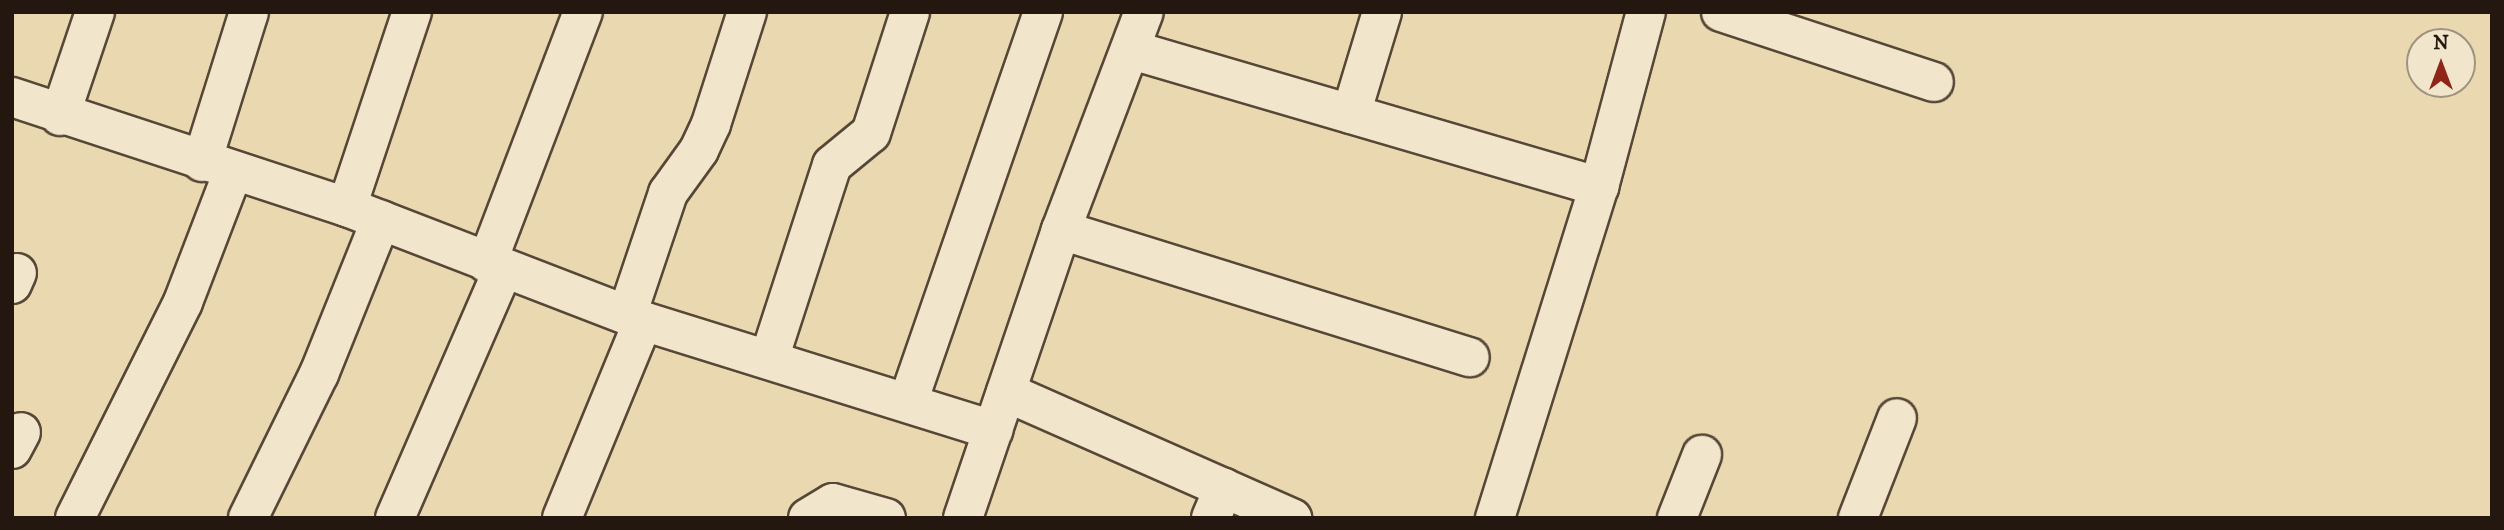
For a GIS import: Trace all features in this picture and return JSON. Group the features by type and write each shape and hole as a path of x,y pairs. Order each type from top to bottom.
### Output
{"street":[{"path":"60,116 95,12"},
{"path":"75,518 183,302 218,167 249,12"},
{"path":"248,518 319,374 364,214 412,12"},
{"path":"395,518 495,267 583,12"},
{"path":"562,518 635,318 668,193 699,150 711,124 747,12"},
{"path":"769,359 832,165 871,133 910,12"},
{"path":"908,402 1043,12"},
{"path":"963,518 1061,230 1132,50 1144,12"},
{"path":"1351,114 1382,12"},
{"path":"1495,518 1599,187 1646,12"},
{"path":"1734,14 1934,82"},
{"path":"1132,50 1599,187"},
{"path":"12,97 60,116 364,214 495,267 635,318 993,430"},
{"path":"1061,230 1470,357"},
{"path":"1006,392 1217,503 1292,518"},
{"path":"1858,518 1897,418"},
{"path":"1677,518 1702,455"},
{"path":"808,518 833,503 886,518"}]}
